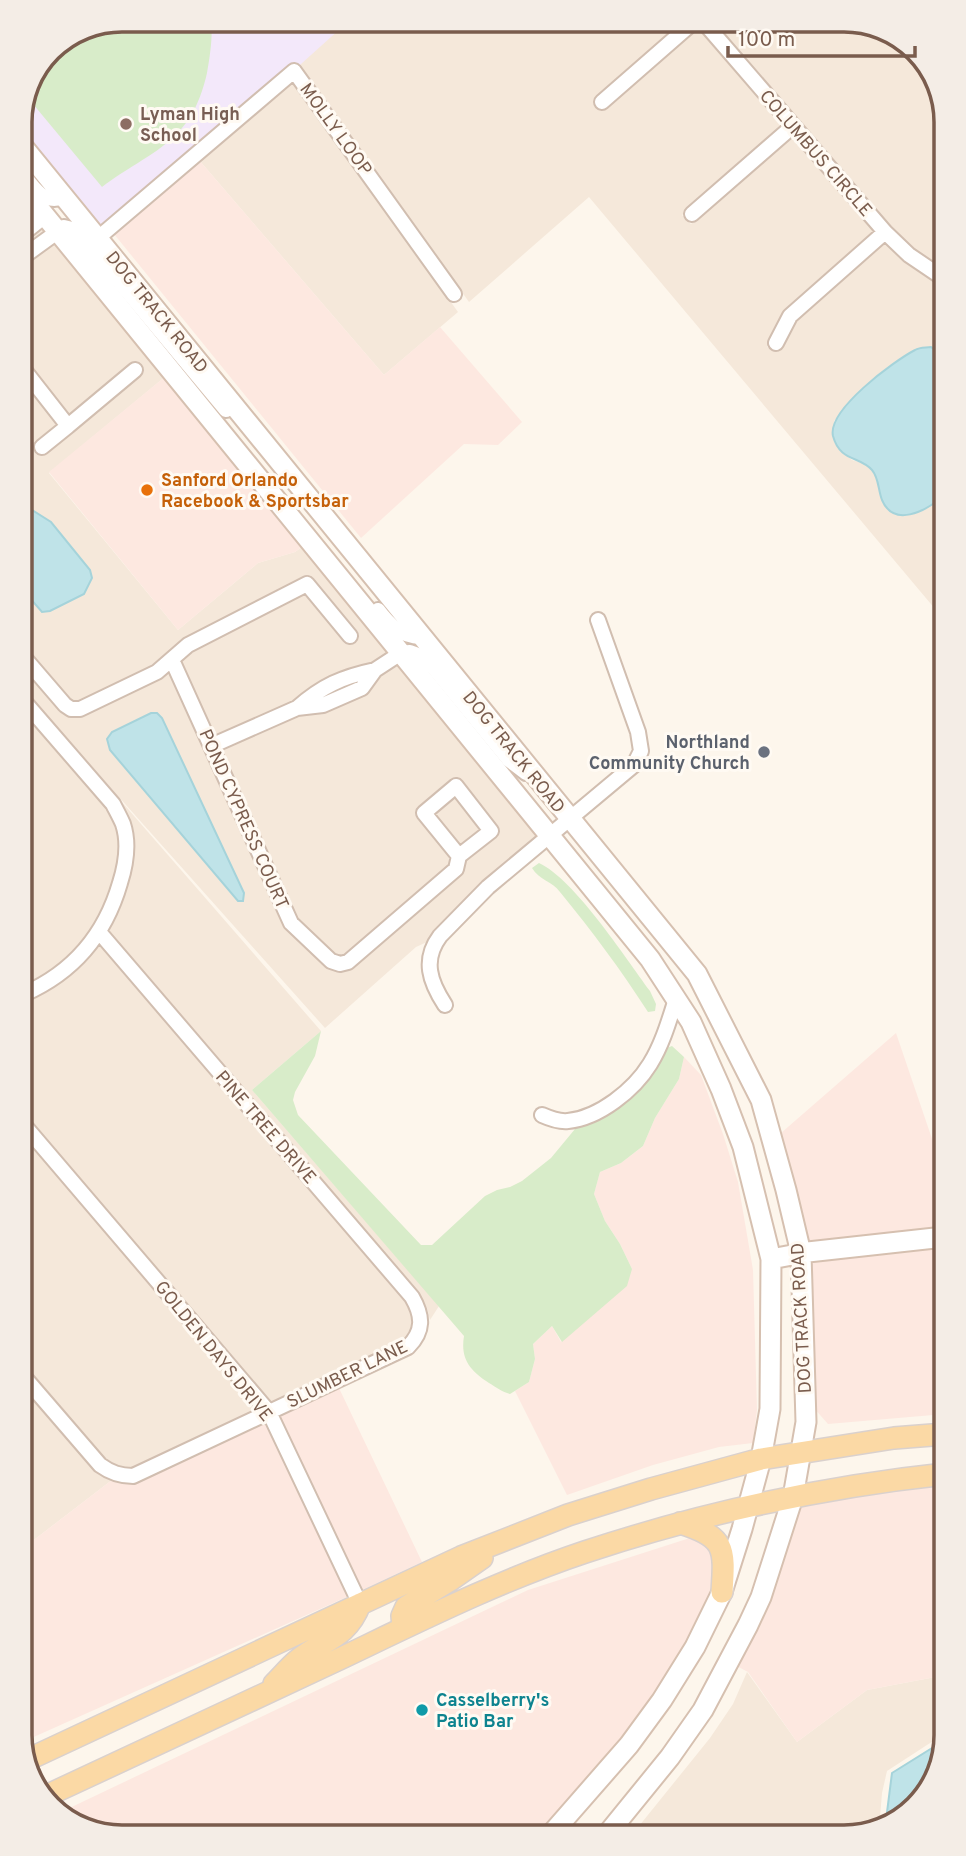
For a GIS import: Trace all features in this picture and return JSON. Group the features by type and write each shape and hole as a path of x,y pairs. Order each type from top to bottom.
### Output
{"main road":[{"name":"DOG TRACK ROAD","path":"32,158 568,819 697,974 761,1100 801,1253 807,1418 803,1451 793,1497 761,1597 722,1675 703,1710 670,1757 615,1825"},
{"name":"DOG TRACK ROAD","path":"32,200 650,959 691,1022 743,1147 771,1259 770,1409 750,1504 722,1592 695,1647 662,1700 629,1745 559,1825"},
{"path":"771,1259 801,1253 934,1238"},
{"path":"34,1757 360,1604 512,1536 568,1515 761,1459 894,1438 934,1435"},
{"path":"53,1793 403,1628 526,1574 585,1552 750,1504 896,1479 934,1475"},
{"path":"680,1523 702,1530 717,1542 724,1555 722,1592"},
{"path":"403,1628 402,1616 411,1602 452,1579 512,1536"},
{"path":"263,1695 298,1660 345,1630 354,1619 360,1604"}],"street":[{"path":"602,102 684,32"},
{"name":"COLUMBUS CIRCLE","path":"710,32 885,232 909,256 934,272"},
{"name":"MOLLY LOOP","path":"98,238 294,71 454,294"},
{"path":"692,214 793,126"},
{"path":"32,184 49,200 64,197"},
{"path":"32,245 51,223"},
{"path":"32,231 51,223 76,230 224,408 234,418 245,421"},
{"path":"776,343 790,316 885,232"},
{"path":"42,447 135,370"},
{"path":"32,380 68,426"},
{"path":"221,431 247,450 386,621 409,636 421,637"},
{"path":"32,666 65,705 80,709 157,672 187,645 307,584 350,636"},
{"path":"445,1005 436,992 428,967 433,945 460,913 488,887 634,765 641,751 638,732 598,620"},
{"path":"211,746 297,708 318,690 349,676 375,670 401,653 410,652 426,660 509,760 539,782"},
{"name":"POND CYPRESS COURT","path":"172,660 292,923 331,961 340,964 348,962 456,869 459,856 491,831 456,786 424,813 459,856"},
{"path":"297,708 323,705 362,688 375,670"},
{"path":"330,685 337,699"},
{"path":"31,991 78,958 100,933 114,905 124,872 127,845 123,824 113,804 32,710"},
{"name":"PINE TREE DRIVE","path":"100,933 412,1297 421,1312 421,1325"},
{"path":"542,1115 557,1121 568,1121 587,1116 611,1103 641,1077 659,1047 676,999"},
{"name":"GOLDEN DAYS DRIVE","path":"31,1134 269,1412 360,1604"},
{"name":"SLUMBER LANE","path":"31,1385 100,1465 123,1476 133,1476 408,1347 416,1338 421,1325"}],"shaded area":[{"name":"Lyman High School","path":"122,31 337,31 291,73 98,238 32,158 35,98 50,67 62,54 93,36"},
{"path":"336,31 673,32 593,102 601,111 692,32 702,32 783,126 682,215 691,224 792,136 875,232 784,313 767,347 779,351 795,320 884,241 905,261 934,279 934,349 931,347 848,406 834,421 833,435 841,451 874,472 883,502 931,506 934,504 934,608 589,197 469,302 300,67 295,66"},
{"path":"722,32 850,32 868,35 899,50 916,67 928,87 933,104 934,263 914,250 890,227"},
{"path":"292,81 458,312 384,375 199,160"},
{"path":"199,160 384,375 440,327 522,422 498,445 464,444 361,538 114,234"},
{"path":"32,201 172,371 49,473 178,630 258,563 295,552 310,541 550,835 440,936 416,947 325,1028 68,740 321,1031 252,1090 439,1306 430,1320 427,1308 417,1292 108,932 121,906 130,872 133,845 130,822 118,799 32,700"},
{"path":"172,371 310,541 295,552 258,563 178,630 49,472"},
{"path":"32,720 107,808 116,827 120,846 117,872 108,903 94,929 55,969 31,983"},
{"path":"99,944 406,1301 414,1314 414,1325 404,1341 271,1404 31,1123 31,997 62,980"},
{"path":"896,1033 934,1145 934,1232 801,1253 773,1140"},
{"path":"684,1057 701,1075 738,1182 753,1270 757,1410 753,1443 719,1447 653,1465 567,1495 515,1391 529,1382 535,1359 533,1344 552,1326 561,1342 632,1269 605,1221 594,1194 600,1172 621,1163 643,1146 655,1118 679,1079"},
{"path":"31,1146 258,1411 133,1469 125,1469 105,1460 31,1374"},
{"path":"934,1244 934,1415 828,1424 813,1407 811,1258"},
{"path":"338,1386 422,1562 362,1590 278,1415"},
{"path":"31,1396 95,1470 112,1480 31,1542"},
{"path":"265,1421 349,1596 31,1738 31,1542 112,1480 133,1482"},
{"path":"934,1481 934,1677 867,1690 797,1742 748,1672 733,1664 797,1501"},
{"path":"696,1536 711,1546 715,1585 691,1637 648,1708 582,1789 549,1825 116,1824 93,1820 70,1808 528,1590"},
{"path":"747,1672 797,1742 867,1690 934,1677 934,1740 887,1771 880,1817 862,1823 640,1825 710,1738 733,1704"}],"green space":[{"path":"212,31 207,73 191,115 168,142 102,187 34,105 41,82 50,67 62,54 77,44 110,32"},
{"path":"539,863 568,885 598,920 650,991 656,1004 655,1011 648,1012 617,966 557,888 535,872 532,868"},
{"path":"321,1031 315,1056 295,1092 293,1100 298,1115 421,1245 432,1245 485,1196 522,1181 551,1158 575,1129 612,1109 637,1090 652,1075 664,1049 672,1046 684,1057 679,1079 655,1118 643,1146 621,1163 600,1172 594,1194 605,1221 632,1269 627,1286 562,1342 552,1326 533,1344 535,1359 529,1382 510,1394 489,1383 472,1369 465,1358 464,1336 252,1090"}],"water":[{"path":"921,348 934,349 934,503 918,512 902,515 887,508 872,470 840,450 833,436 834,425 840,413 864,387 892,364"},
{"path":"32,510 51,522 90,570 92,578 84,594 50,611 42,612 32,600"},
{"path":"151,713 157,713 162,718 244,893 243,901 238,901 110,750 107,739 112,732"},
{"path":"934,1747 925,1774 912,1794 887,1813 892,1773"}],"place":[{"name":"Lyman High School","path":"126,124"},
{"name":"Sanford Orlando Racebook & Sportsbar","path":"147,490"},
{"name":"Northland Community Church","path":"764,752"},
{"name":"Casselberry's Patio Bar","path":"422,1710"}]}
